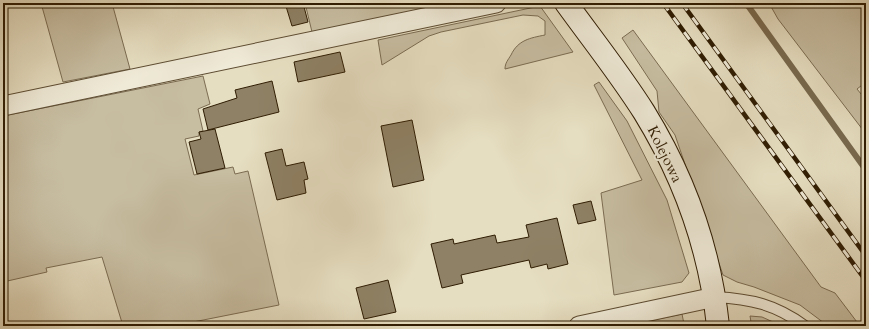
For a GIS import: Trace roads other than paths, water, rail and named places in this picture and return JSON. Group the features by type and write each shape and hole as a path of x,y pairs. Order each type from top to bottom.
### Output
{"street":[{"path":"3,106 496,3"},
{"name":"Kolejowa","path":"566,3 643,111 673,165 693,213 708,263 715,297 718,326"},
{"path":"579,326 715,297"}],"lane":[{"path":"715,297 759,302 780,311 805,326"}],"waterway":[{"path":"746,3 866,170"}],"railway":[{"path":"663,3 866,281"},
{"path":"682,3 866,256"}]}
